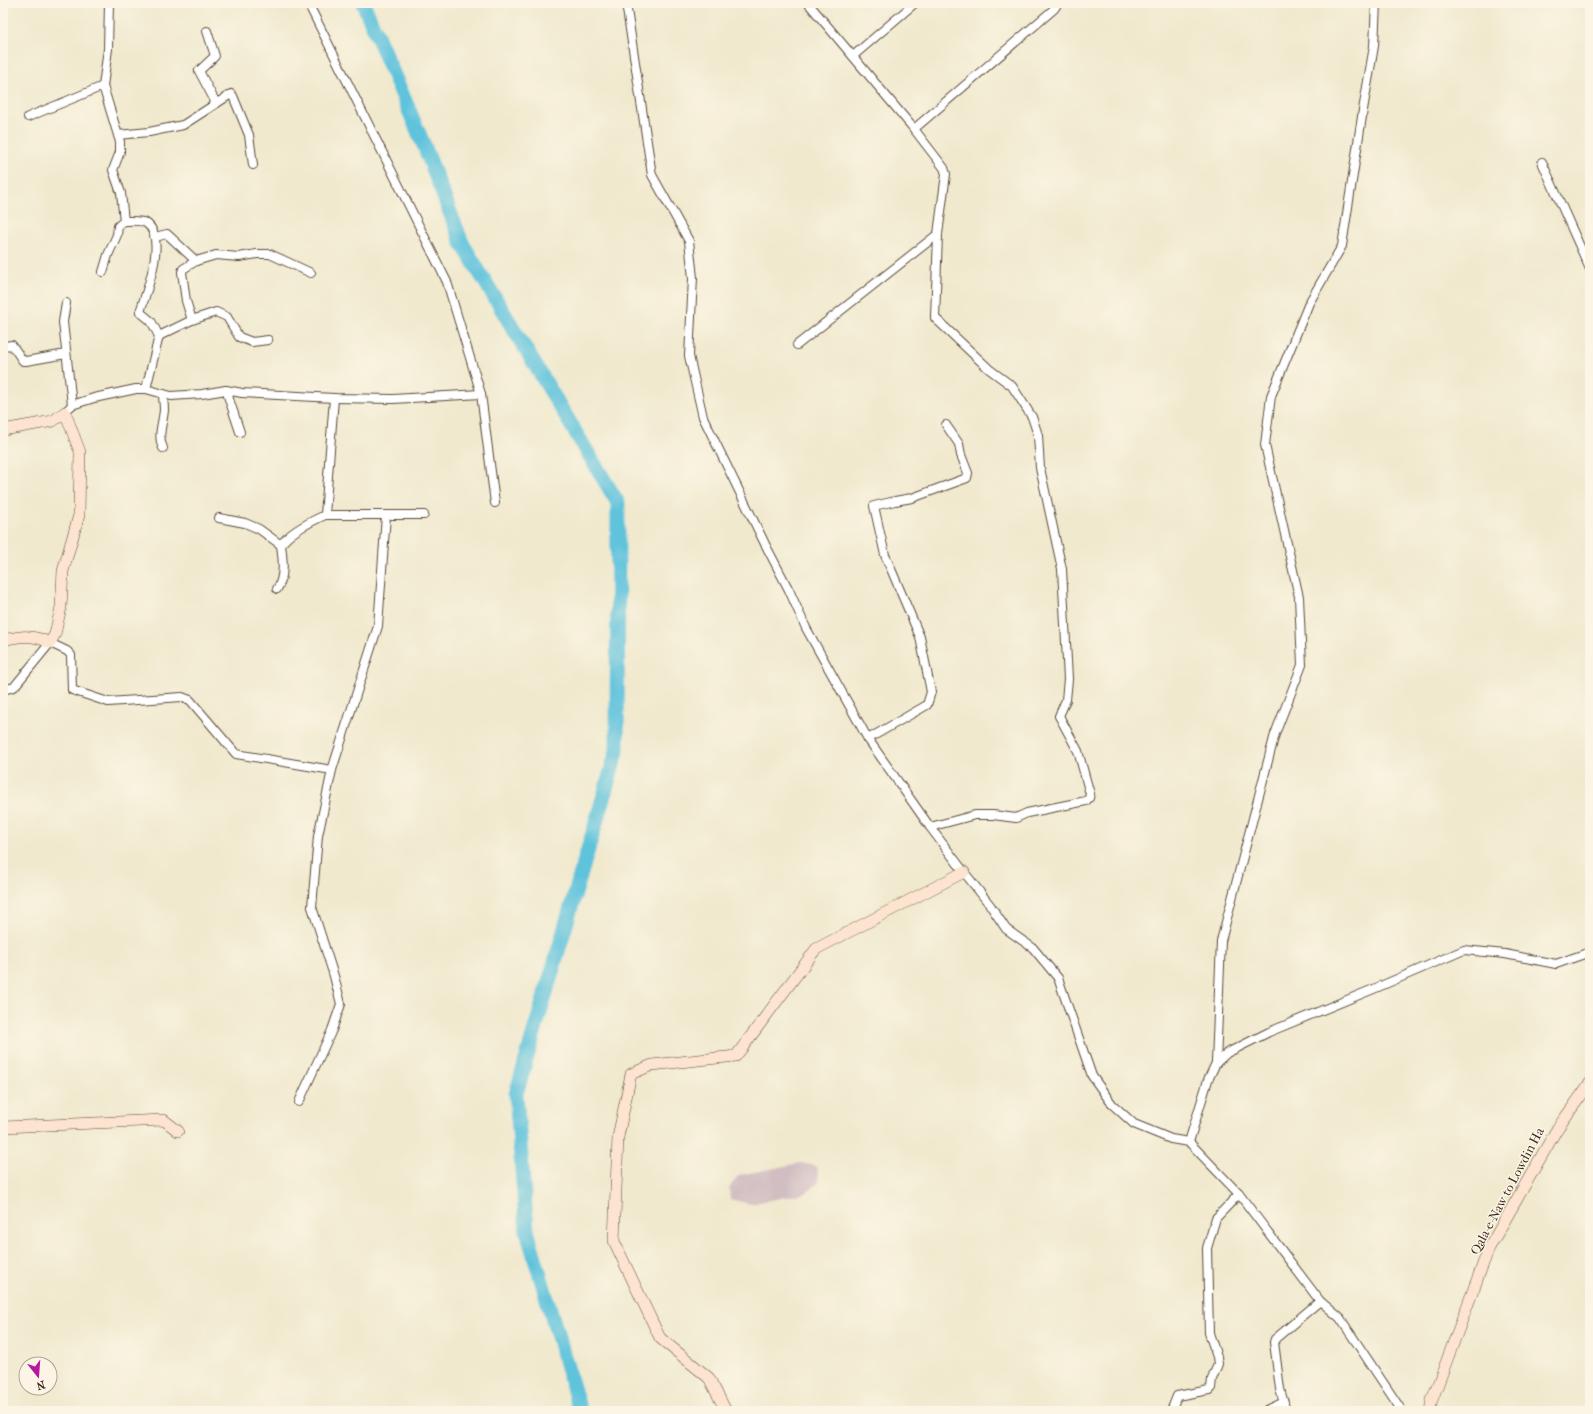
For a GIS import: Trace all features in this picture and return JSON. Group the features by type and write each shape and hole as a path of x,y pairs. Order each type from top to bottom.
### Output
{"street":[{"path":"110,3 108,49 103,86 118,135 120,152 113,170 121,193 124,221"},
{"path":"308,3 447,282 481,394 495,503"},
{"path":"626,3 652,175 689,241 693,278 688,356 703,417 789,590 806,628 868,739 930,826 990,905 1006,929 1033,948 1058,978 1092,1076 1112,1104 1134,1124 1171,1139 1189,1142 1239,1194 1320,1301 1340,1318 1402,1411"},
{"path":"810,3 914,128 944,168 946,174 938,234 936,318 989,368 1012,386 1032,417 1038,435 1040,468 1062,569 1068,679 1066,700 1059,716 1078,751 1090,794 1089,798 1086,801 1027,813 1016,818 993,815 975,815 930,826"},
{"path":"853,56 915,3"},
{"path":"914,128 1054,10 1058,3"},
{"path":"1189,1142 1208,1080 1216,1063 1221,941 1275,734 1302,665 1299,598 1265,445 1271,396 1309,303 1342,246 1374,46 1376,3"},
{"path":"207,31 215,56 199,70 216,103"},
{"path":"28,116 103,86"},
{"path":"118,135 149,132 183,125 231,94 249,134 254,165"},
{"path":"1542,162 1590,269"},
{"path":"103,272 108,255 117,235 118,226 124,221 143,222 147,224 155,237 155,253 151,276 140,312 151,321 159,336 146,389"},
{"path":"155,237 167,234 196,261"},
{"path":"797,345 938,234"},
{"path":"192,320 186,301 182,272 183,269 196,261 216,255 239,257 256,254 270,254 311,273"},
{"path":"3,690 14,687 50,643 55,634 61,607 63,571 79,515 80,452 69,409 63,322 66,303"},
{"path":"159,336 192,320 216,312 227,317 239,337 252,342 268,340"},
{"path":"3,346 12,345 23,361 66,354"},
{"path":"3,430 53,421 69,409 111,394 136,389 146,389 171,396 186,396 226,390 242,393 334,398 393,399 481,394"},
{"path":"226,390 240,432"},
{"path":"163,394 164,408 160,436 160,441 163,448"},
{"path":"325,514 334,398"},
{"path":"868,739 927,705 931,692 920,637 885,555 874,506 912,498 967,478 968,473 961,455 959,444 946,425"},
{"path":"277,589 282,576 281,545 284,540 325,514 424,515"},
{"path":"299,1102 332,1030 341,1004 334,976 312,906 318,836 332,770 378,626 386,515"},
{"path":"219,518 245,523 259,529 281,545"},
{"path":"3,640 22,636 37,637 67,651 71,655 72,690 108,702 182,696 190,700 236,754 332,770"},
{"path":"726,1411 709,1378 660,1338 614,1240 618,1137 631,1074 652,1065 736,1056 816,949 964,872"},
{"path":"1216,1063 1227,1054 1269,1032 1464,950 1505,954 1556,964 1590,952"},
{"name":"Qala-e-Naw to Lowdin Ha","path":"1430,1411 1432,1400 1489,1248 1557,1129 1590,1083"},
{"path":"3,1127 164,1120 178,1131"},
{"path":"1172,1411 1177,1396 1209,1390 1211,1388 1212,1379 1218,1364 1209,1333 1207,1248 1216,1218 1239,1194"},
{"path":"1286,1411 1280,1389 1274,1342 1275,1339 1320,1301"},
{"path":"1265,1411 1284,1402"}],"shaded area":[{"path":"800,1163 817,1166 819,1182 806,1193 750,1204 730,1199 729,1188 739,1175"}],"waterway":[{"path":"363,3 423,143 462,243 618,503 617,751 516,1094 527,1231 580,1411"}]}
